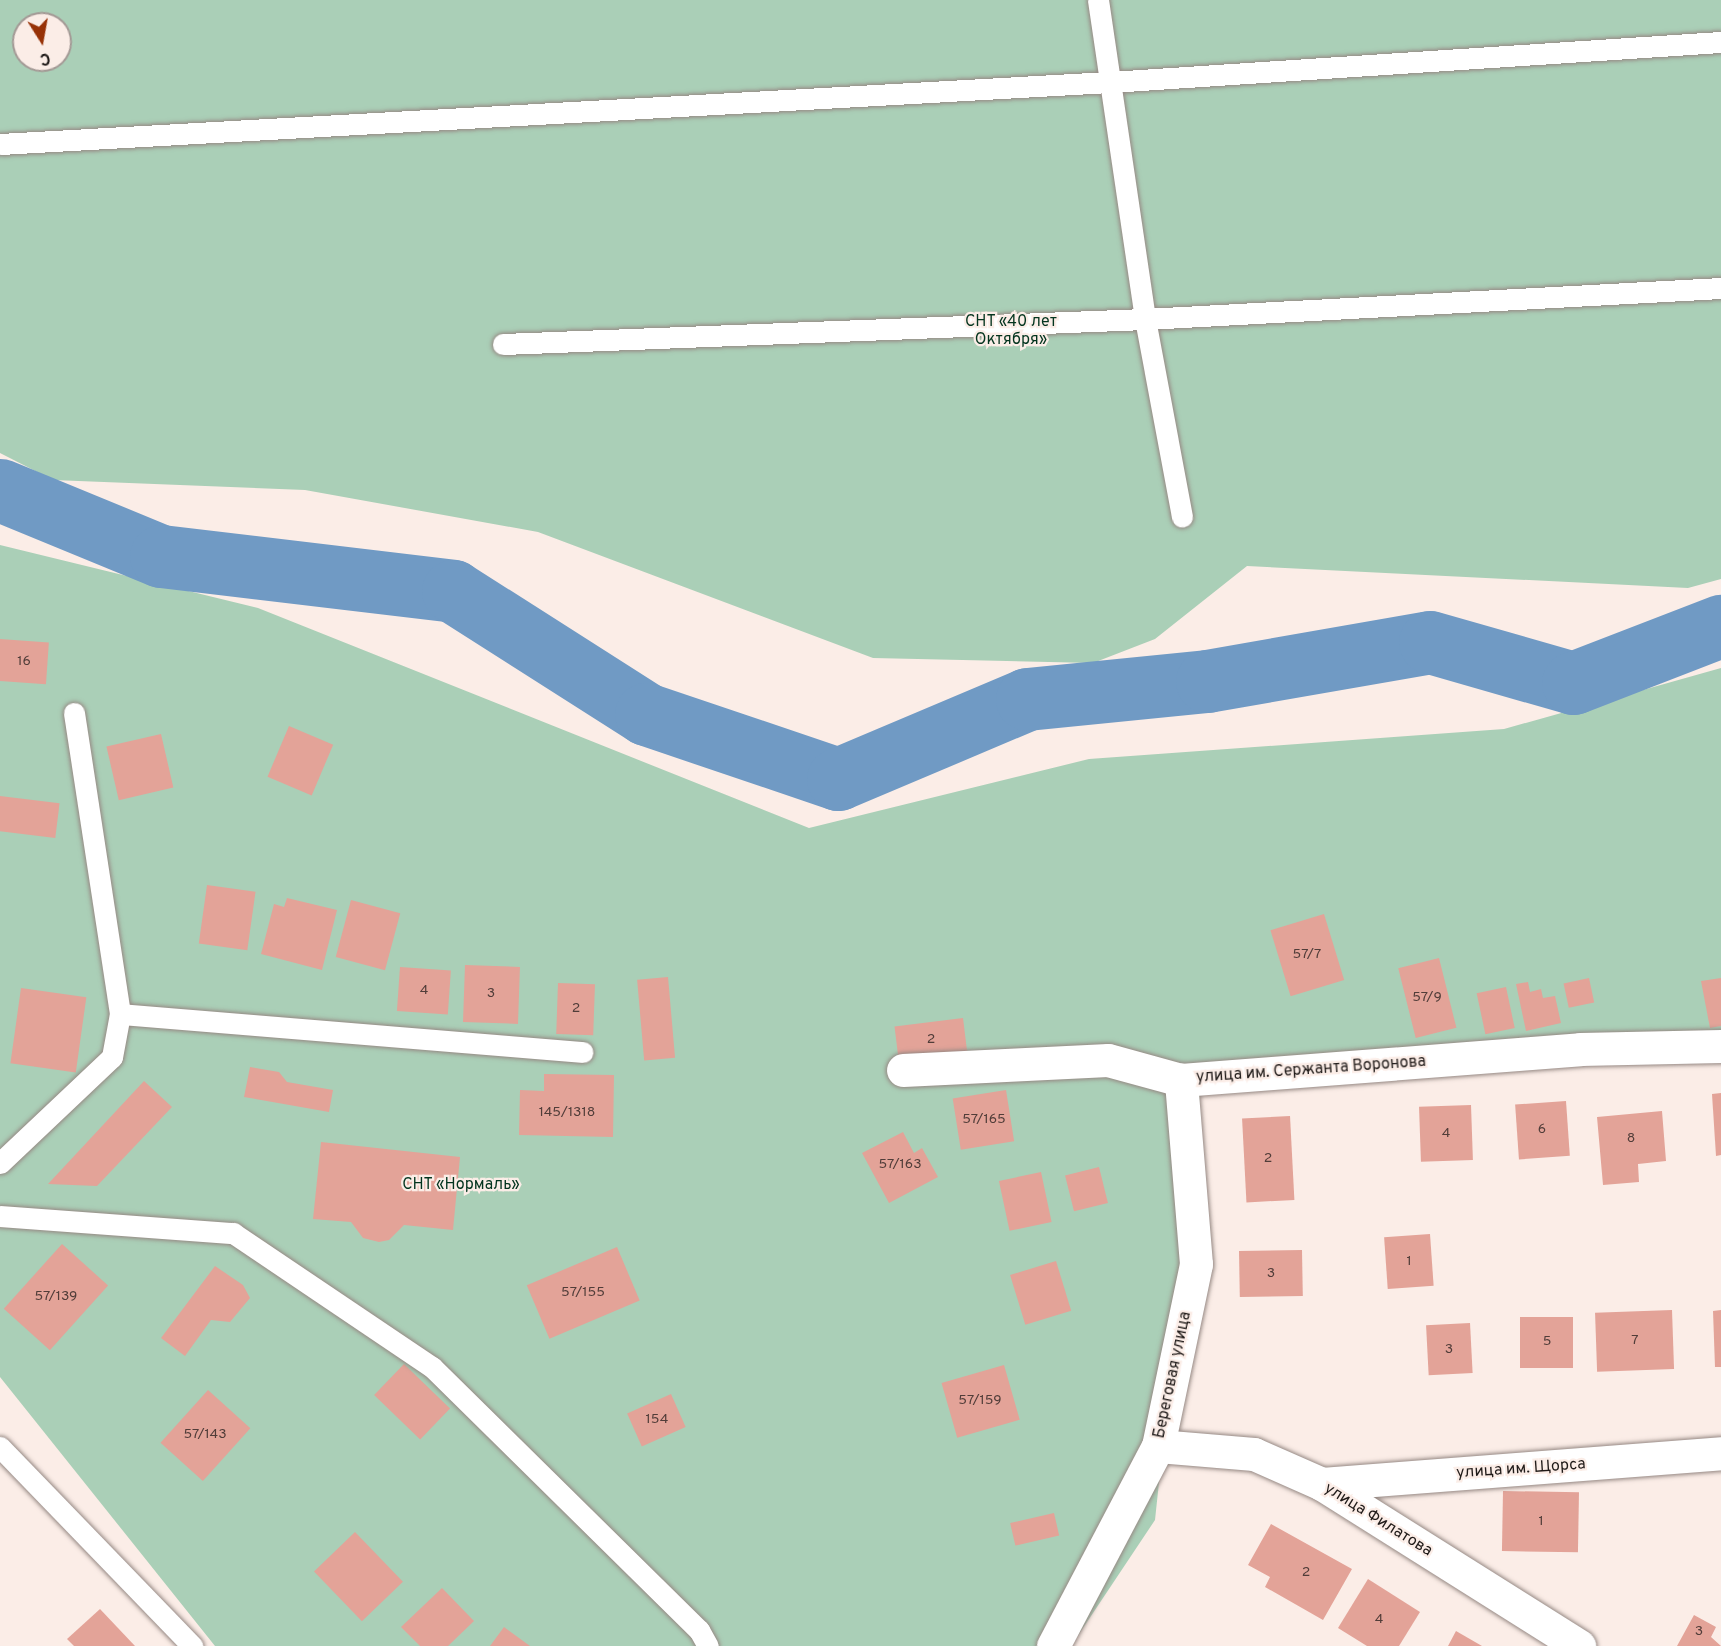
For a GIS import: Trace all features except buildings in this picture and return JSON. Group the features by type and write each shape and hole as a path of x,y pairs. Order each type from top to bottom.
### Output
{"street":[{"name":"улица им. Сержанта Воронова","path":"903,1070 1108,1060 1180,1080 1580,1049 1721,1046"},
{"name":"Береговая улица","path":"1053,1646 1158,1446 1196,1264 1180,1080"},
{"name":"улица Филатова","path":"1158,1446 1254,1454 1322,1484 1579,1646"},
{"name":"улица им. Щорса","path":"1322,1484 1721,1454"}],"lane":[{"path":"1098,0 1145,319 1182,517"},
{"path":"0,144 1110,82 1721,42"},
{"path":"503,344 1145,319 1721,288"},
{"path":"0,1162 112,1057 120,1014 74,713"},
{"path":"120,1014 582,1053"},
{"path":"0,1216 233,1233 432,1367 699,1630 708,1646"},
{"path":"0,1447 192,1646"}],"green space":[{"name":"СНТ «40 лет Октября»","path":"0,0 1721,0 1721,579 1688,588 1247,566 1155,639 1093,663 873,658 538,532 305,490 53,480 0,453"},
{"name":"СНТ «Нормаль»","path":"0,545 258,608 809,828 1089,759 1504,729 1721,668 1721,1047 1203,1068 1155,1520 1071,1646 215,1646 0,1377"}],"waterway":[{"path":"0,490 161,556 453,591 646,714 838,779 1027,699 1207,681 1430,642 1573,683 1721,626"}]}
